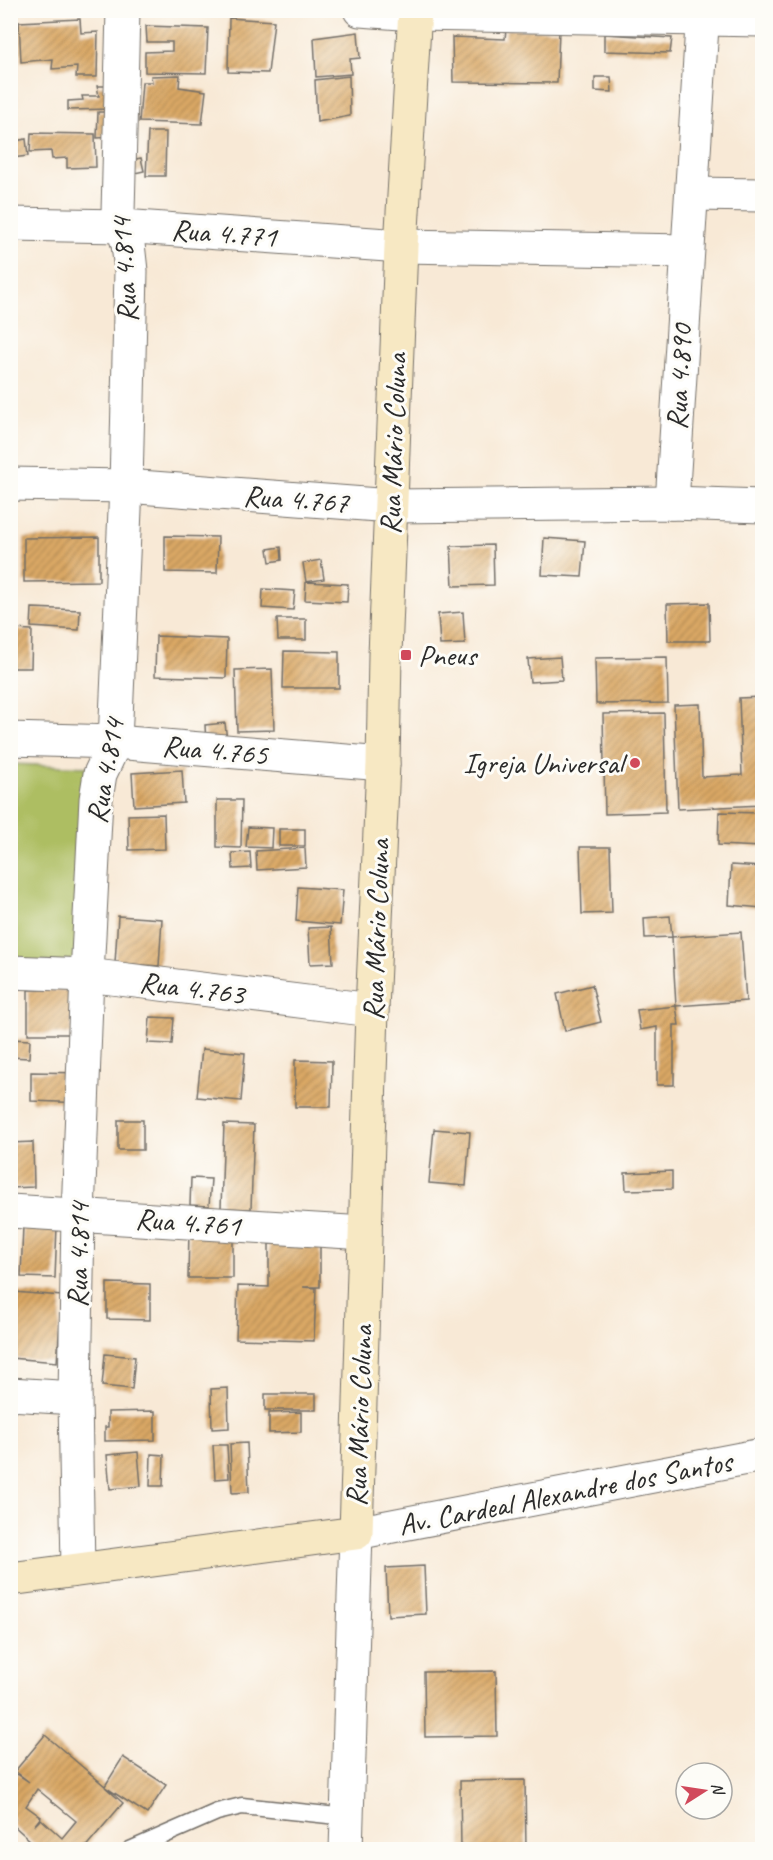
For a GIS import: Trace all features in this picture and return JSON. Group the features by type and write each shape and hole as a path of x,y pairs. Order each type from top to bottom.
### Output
{"main road":[{"name":"Rua Mário Coluna","path":"356,1533 385,655 401,246 415,12"},
{"name":"Av. Cardeal Alexandre dos Santos","path":"10,1579 356,1533"}],"street":[{"name":"Rua 4.814","path":"78,1569 75,1398 78,1215 87,975 96,799 100,774 115,742 126,486 130,271 128,244 118,213 123,10"},
{"path":"360,10 703,15 762,20"},
{"name":"Rua 4.890","path":"672,503 703,15"},
{"path":"692,194 762,195"},
{"name":"Rua 4.771","path":"10,224 122,226 401,246 687,251"},
{"name":"Rua 4.767","path":"10,484 126,486 391,506 672,503 762,506"},
{"name":"Rua 4.765","path":"10,740 115,742 383,764"},
{"name":"Rua 4.763","path":"10,972 87,975 372,1010"},
{"name":"Rua 4.761","path":"10,1211 365,1233"},
{"path":"10,1394 75,1398"},
{"name":"Av. Cardeal Alexandre dos Santos","path":"356,1533 762,1455"},
{"name":"Rua Mário Coluna","path":"346,1850 356,1533"}],"lane":[{"path":"130,1850 218,1812 242,1806 347,1817"}],"green space":[{"path":"11,764 92,767 85,964 11,961"}],"building":[{"path":"229,18 274,21 268,73 228,72"},
{"path":"80,19 81,33 98,32 97,77 76,77 77,67 52,69 53,59 21,62 19,22"},
{"path":"146,26 208,28 206,73 145,72 145,52 172,51 172,42 147,42"},
{"path":"506,29 559,30 557,83 453,82 452,37 505,39"},
{"path":"358,32 360,58 350,59 351,74 316,77 314,38"},
{"path":"604,34 672,38 670,53 604,51"},
{"path":"180,75 179,87 206,91 202,124 139,122 142,82 152,82 151,76"},
{"path":"349,76 350,116 317,122 315,80"},
{"path":"595,77 611,77 612,92 595,91"},
{"path":"97,86 113,86 113,109 68,110 68,101 83,100 82,96 99,96"},
{"path":"98,112 114,112 113,137 97,138"},
{"path":"148,132 166,132 165,176 146,176"},
{"path":"31,133 95,134 96,167 67,168 67,158 52,159 51,151 30,152"},
{"path":"26,139 28,156 12,158 10,142"},
{"path":"141,158 144,171 130,174 127,161"},
{"path":"165,536 218,537 217,573 165,572"},
{"path":"99,537 99,581 24,582 24,538"},
{"path":"544,538 585,541 582,577 542,575"},
{"path":"493,545 494,585 453,586 451,546"},
{"path":"281,547 282,560 270,562 268,549"},
{"path":"321,560 324,579 306,582 303,563"},
{"path":"306,582 348,584 347,602 305,600"},
{"path":"263,589 295,591 293,610 262,608"},
{"path":"709,603 710,641 668,641 667,604"},
{"path":"32,608 80,610 79,630 31,627"},
{"path":"463,612 465,644 440,645 438,614"},
{"path":"277,619 306,619 306,640 278,640"},
{"path":"12,629 32,630 31,668 12,668"},
{"path":"156,636 227,639 226,678 155,676"},
{"path":"284,651 339,652 339,688 283,688"},
{"path":"560,657 562,680 530,682 528,659"},
{"path":"667,657 668,703 596,704 595,658"},
{"path":"272,669 274,730 237,731 235,670"},
{"path":"762,697 762,805 678,809 674,705 700,704 702,777 742,775 739,698"},
{"name":"Igreja Universal","path":"664,713 666,812 605,814 603,714"},
{"path":"225,723 227,741 206,743 205,725"},
{"path":"182,770 184,803 134,806 132,773"},
{"path":"217,800 242,800 241,848 217,847"},
{"path":"719,812 762,813 762,847 718,845"},
{"path":"164,814 165,849 129,850 128,815"},
{"path":"248,827 272,828 271,848 246,847"},
{"path":"279,829 305,829 305,846 279,846"},
{"path":"580,847 610,847 612,913 582,914"},
{"path":"305,848 306,867 257,870 256,851"},
{"path":"250,852 251,868 233,869 232,853"},
{"path":"731,865 762,867 762,908 729,905"},
{"path":"298,887 343,890 340,925 296,921"},
{"path":"118,916 162,919 159,966 115,963"},
{"path":"670,916 672,937 645,938 644,918"},
{"path":"331,927 333,963 310,964 308,928"},
{"path":"741,932 746,1001 676,1006 672,937"},
{"path":"592,985 601,1022 565,1031 557,994"},
{"path":"28,990 72,990 72,1034 28,1034"},
{"path":"676,1006 679,1025 674,1025 674,1085 657,1085 657,1027 640,1030 637,1010"},
{"path":"150,1017 174,1018 172,1044 148,1043"},
{"path":"10,1039 30,1040 29,1058 10,1057"},
{"path":"202,1049 245,1053 241,1101 197,1097"},
{"path":"295,1060 332,1061 331,1107 295,1107"},
{"path":"31,1072 85,1073 85,1103 31,1101"},
{"path":"118,1120 143,1120 143,1150 118,1150"},
{"path":"224,1124 254,1125 251,1209 221,1208"},
{"path":"434,1129 470,1132 466,1186 429,1183"},
{"path":"33,1142 34,1187 10,1188 10,1143"},
{"path":"672,1171 672,1189 626,1190 625,1173"},
{"path":"191,1178 211,1179 209,1206 190,1205"},
{"path":"23,1225 57,1226 55,1278 21,1277"},
{"path":"189,1229 233,1229 233,1278 188,1278"},
{"path":"269,1244 320,1244 320,1287 303,1287 316,1288 314,1341 236,1339 238,1286 269,1287"},
{"path":"107,1283 150,1284 150,1320 107,1319"},
{"path":"14,1292 62,1296 57,1362 10,1358"},
{"path":"105,1354 135,1357 132,1389 102,1386"},
{"path":"228,1388 229,1428 212,1429 211,1389"},
{"path":"265,1394 316,1394 316,1410 265,1410"},
{"path":"155,1411 155,1440 105,1441 108,1412"},
{"path":"301,1412 301,1432 269,1433 269,1413"},
{"path":"247,1443 249,1492 232,1493 230,1444"},
{"path":"213,1445 227,1445 229,1478 215,1479"},
{"path":"138,1452 141,1486 110,1489 107,1455"},
{"path":"151,1454 164,1455 163,1486 150,1486"},
{"path":"424,1566 426,1614 388,1616 386,1568"},
{"path":"496,1671 497,1736 425,1737 424,1672"},
{"path":"45,1735 105,1786 123,1757 166,1785 147,1814 105,1787 123,1803 83,1850 41,1850 12,1824 15,1819 10,1816 10,1782 17,1774 29,1782 15,1771","holes":["37,1789 76,1821 62,1838 41,1819 34,1826 41,1817 26,1806"]},
{"path":"525,1780 526,1850 461,1850 460,1781"}],"place":[{"name":"Pneus","path":"406,655"},
{"name":"Igreja Universal","path":"635,763"}]}
